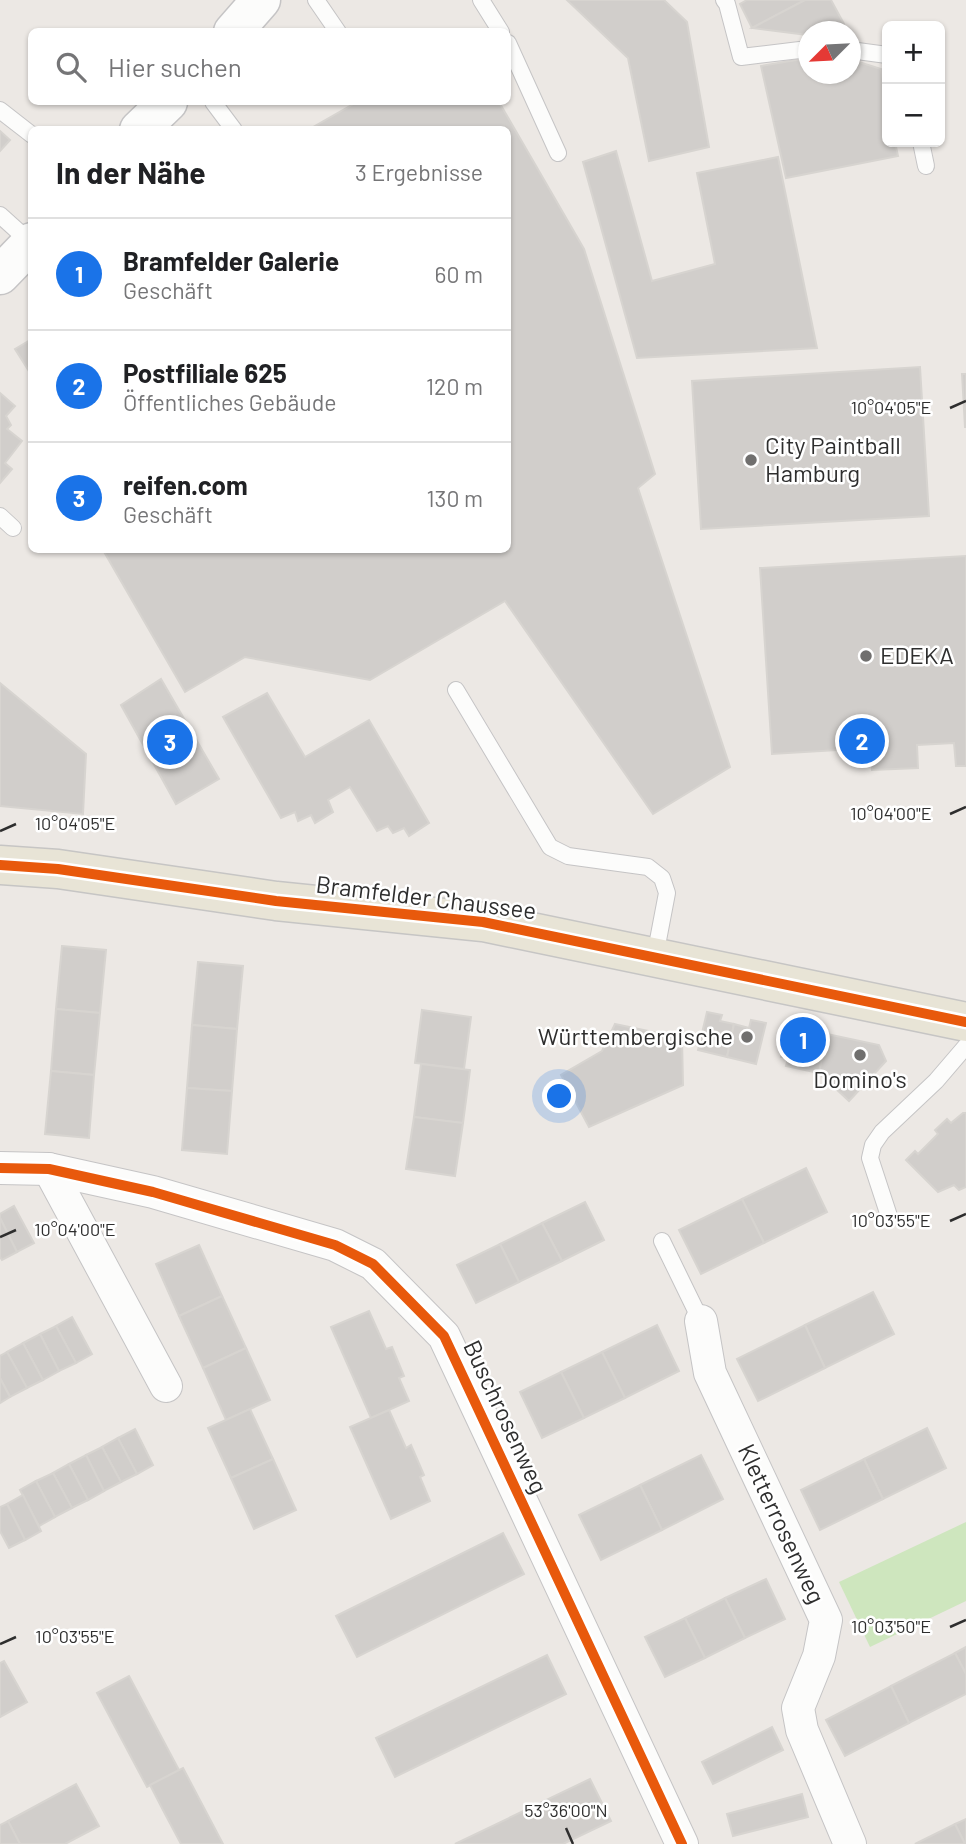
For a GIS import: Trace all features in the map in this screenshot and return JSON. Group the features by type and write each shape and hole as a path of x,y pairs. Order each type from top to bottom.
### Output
{"main road":[{"path":"236,28 261,0"},
{"path":"143,126 165,105"},
{"path":"0,275 28,245"},
{"name":"Bramfelder Chaussee","path":"0,865 58,869 276,901 483,922 966,1022"}],"street":[{"name":"Buschrosenweg","path":"0,1168 49,1169 153,1192 335,1245 373,1264 444,1336 682,1844"},
{"path":"49,1169 166,1386"},
{"name":"Kletterrosenweg","path":"701,1321 710,1373 826,1620 819,1656 798,1708 802,1730 850,1844"}],"lane":[{"path":"316,0 335,28"},
{"path":"481,0 498,28"},
{"path":"724,0 741,57 798,50"},
{"path":"511,50 558,153"},
{"path":"861,51 882,54"},
{"path":"215,105 231,126"},
{"path":"0,110 28,132"},
{"path":"922,147 926,166"},
{"path":"0,215 28,239"},
{"path":"0,516 13,528"},
{"path":"456,690 550,847 568,856 648,867 662,878 667,893 654,956"},
{"path":"889,1216 870,1158 873,1145 966,1046"},
{"path":"662,1241 701,1321"}],"green space":[{"path":"966,1522 966,1601 870,1647 839,1582"}],"building":[{"path":"567,0 664,0 687,22 709,147 649,161 628,58"},
{"path":"747,0 805,0 752,28 740,4"},
{"path":"805,0 831,0 842,21 798,21 798,34 752,28"},
{"path":"798,60 798,84 861,84 861,63 881,69 882,147 896,147 898,156 786,178 761,66"},
{"path":"352,105 501,105 584,249 655,474 638,488 730,767 653,814 505,601 370,680 245,657 185,692 105,553 511,553 511,126 315,126"},
{"path":"0,131 10,140 0,151"},
{"path":"616,151 652,281 715,264 697,173 778,157 817,348 637,358 583,162"},
{"path":"28,341 28,370 15,349"},
{"path":"920,367 929,516 701,529 692,381"},
{"path":"962,374 966,374 966,427 965,427"},
{"path":"0,393 15,406 6,416 11,425 7,429 22,441 5,463 12,469 0,483"},
{"name":"EDEKA","path":"966,556 966,766 956,766 954,743 917,745 918,768 872,770 871,748 772,754 760,568"},
{"path":"161,679 219,779 176,804 121,705"},
{"path":"0,683 86,754 83,814 0,806"},
{"path":"267,693 305,757 369,720 429,823 409,836 404,828 393,833 388,826 377,831 350,787 328,800 333,812 315,823 311,815 298,821 295,812 281,818 223,717"},
{"path":"62,946 106,950 100,1013 56,1009"},
{"path":"198,962 243,966 237,1029 192,1025"},
{"path":"56,1009 100,1013 94,1075 51,1071"},
{"path":"422,1010 471,1017 464,1069 415,1063"},
{"path":"707,1012 722,1015 720,1021 734,1024 727,1057 698,1050"},
{"path":"751,1020 766,1023 756,1064 727,1057 734,1024 749,1028"},
{"path":"615,1024 682,1038 683,1085 589,1127 561,1075 602,1051"},
{"path":"192,1025 237,1029 232,1091 187,1088"},
{"path":"794,1026 827,1034 819,1073 786,1066 788,1058 781,1057 786,1036 791,1037"},
{"path":"827,1034 879,1045 886,1061 849,1101 819,1073"},
{"path":"421,1064 470,1070 463,1123 414,1117"},
{"path":"51,1071 94,1075 89,1138 45,1134"},
{"path":"187,1088 232,1091 227,1154 182,1150"},
{"path":"966,1113 966,1187 959,1190 954,1185 938,1192 906,1160 915,1151 918,1154 938,1134 935,1130 947,1119 951,1123"},
{"path":"414,1117 463,1123 455,1176 406,1169"},
{"path":"806,1168 827,1212 764,1243 742,1199"},
{"path":"742,1199 764,1243 701,1274 679,1230"},
{"path":"585,1202 604,1240 562,1261 542,1223"},
{"path":"14,1206 34,1243 17,1252 0,1218 0,1214"},
{"path":"0,1218 17,1252 2,1260 0,1257"},
{"path":"542,1223 562,1261 519,1282 500,1244"},
{"path":"500,1244 519,1282 476,1303 457,1265"},
{"path":"199,1245 222,1296 179,1316 156,1264"},
{"path":"873,1292 894,1334 825,1368 805,1325"},
{"path":"222,1296 246,1348 203,1368 179,1316"},
{"path":"369,1311 386,1349 392,1347 404,1376 399,1378 409,1401 371,1418 331,1327"},
{"path":"72,1317 92,1354 76,1363 56,1326"},
{"path":"657,1325 679,1371 625,1398 602,1352"},
{"path":"805,1325 825,1368 758,1401 737,1359"},
{"path":"56,1326 76,1363 59,1371 40,1334"},
{"path":"40,1334 59,1371 43,1380 23,1343"},
{"path":"23,1343 43,1380 27,1388 7,1352"},
{"path":"246,1348 270,1400 226,1420 203,1368"},
{"path":"7,1352 27,1388 10,1397 0,1378 0,1356"},
{"path":"602,1352 625,1398 584,1418 561,1372"},
{"path":"561,1372 584,1418 542,1438 520,1392"},
{"path":"0,1378 10,1397 0,1403"},
{"path":"250,1409 273,1459 231,1478 208,1428"},
{"path":"389,1410 406,1448 411,1445 424,1475 420,1477 430,1501 391,1519 350,1427"},
{"path":"927,1428 946,1468 883,1499 864,1459"},
{"path":"135,1429 153,1465 137,1474 118,1438"},
{"path":"118,1438 137,1474 121,1482 102,1447"},
{"path":"102,1447 121,1482 104,1491 86,1455"},
{"path":"86,1455 104,1491 88,1500 69,1464"},
{"path":"701,1455 723,1499 662,1530 640,1485"},
{"path":"273,1459 296,1510 254,1529 231,1478"},
{"path":"864,1459 883,1499 820,1530 801,1490"},
{"path":"69,1464 88,1500 72,1508 53,1473"},
{"path":"53,1473 72,1508 55,1517 36,1481"},
{"path":"36,1481 55,1517 39,1526 20,1490"},
{"path":"640,1485 662,1530 601,1560 579,1515"},
{"path":"23,1495 41,1531 25,1540 7,1504"},
{"path":"7,1504 25,1540 9,1548 0,1531 0,1507"},
{"path":"503,1533 524,1574 357,1657 336,1616"},
{"path":"766,1579 785,1619 745,1638 725,1598"},
{"path":"725,1598 745,1638 705,1658 685,1618"},
{"path":"685,1618 705,1658 665,1677 645,1637"},
{"path":"966,1647 966,1674 955,1653"},
{"path":"955,1653 966,1674 966,1694 909,1723 891,1686"},
{"path":"547,1655 566,1694 395,1777 376,1738"},
{"path":"4,1661 27,1702 0,1717 0,1663"},
{"path":"129,1676 179,1770 147,1787 97,1693"},
{"path":"891,1686 909,1723 845,1756 826,1720"},
{"path":"772,1727 783,1750 713,1784 702,1762"},
{"path":"183,1768 223,1844 181,1844 164,1812 150,1785"},
{"path":"590,1779 611,1821 563,1844 455,1844"},
{"path":"76,1784 99,1826 65,1844 20,1844 8,1821"},
{"path":"802,1794 808,1817 733,1836 727,1814"},
{"path":"966,1819 966,1844 965,1844 955,1824"},
{"path":"8,1821 20,1844 0,1844 0,1825"},
{"path":"955,1824 965,1844 915,1844"}],"cycle path":[{"path":"0,865 58,869 276,901 483,922 966,1022"},
{"path":"0,1168 49,1169 153,1192 335,1245 373,1264 444,1336 682,1844"}],"place":[{"name":"City Paintball Hamburg","path":"751,460"},
{"name":"EDEKA","path":"866,656"},
{"name":"Postfiliale 625","path":"862,741"},
{"name":"reifen.com","path":"170,742"},
{"name":"Württembergische","path":"747,1037"},
{"name":"Bramfelder Galerie","path":"803,1040"},
{"name":"Domino's","path":"860,1055"}]}
